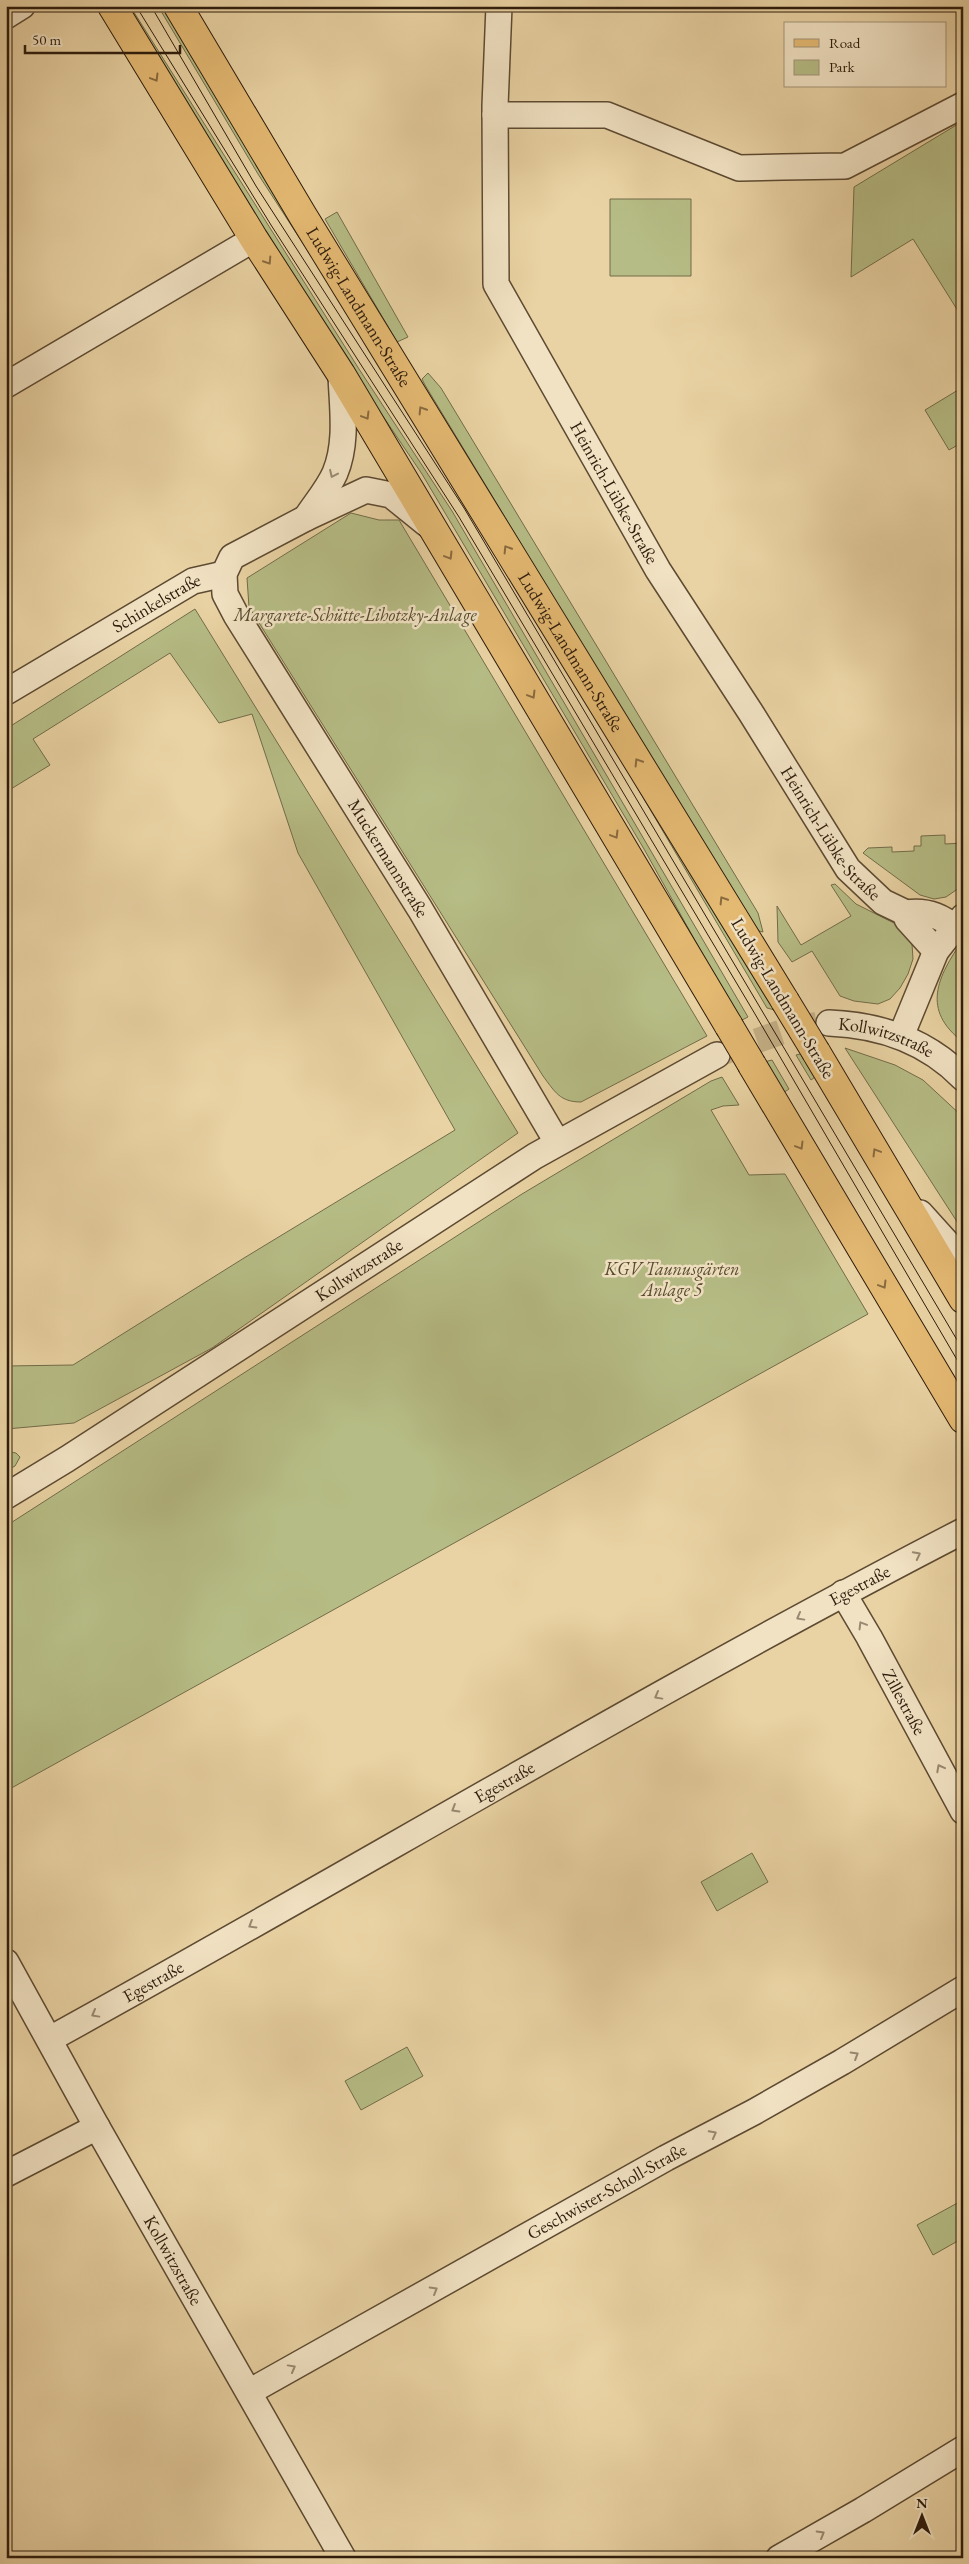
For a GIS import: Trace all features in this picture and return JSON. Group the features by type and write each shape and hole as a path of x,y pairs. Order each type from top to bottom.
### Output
{"main road":[{"path":"112,6 254,239 341,374 963,1419"},
{"name":"Ludwig-Landmann-Straße","path":"178,6 303,216 786,1001 902,1194 963,1300"}],"street":[{"path":"6,16 22,6"},
{"name":"Heinrich-Lübke-Straße","path":"499,6 495,114 496,284 658,570 751,713 848,869 883,902 906,913 928,913 959,922"},
{"path":"495,114 607,114 739,168 845,166 963,105"},
{"path":"6,385 254,239"},
{"name":"Schinkelstraße","path":"306,518 335,473 344,424 341,374"},
{"name":"Schinkelstraße","path":"6,692 193,581 224,574 232,557 306,518 366,490 391,494 433,529"},
{"name":"Muckermannstraße","path":"224,574 225,594 236,615 420,909 557,1142"},
{"name":"Heinrich-Lübke-Straße","path":"906,913 908,919 936,952"},
{"path":"901,1036 936,952 959,922"},
{"name":"Kollwitzstraße","path":"829,1023 866,1026 901,1036 933,1053 963,1078"},
{"name":"Kollwitzstraße","path":"6,1496 67,1459 557,1142 717,1055"},
{"path":"902,1194 948,1244 963,1255"},
{"name":"Egestraße","path":"50,2038 208,1952 468,1802 843,1593 963,1531"},
{"name":"Zillestraße","path":"843,1593 869,1637 963,1811"},
{"name":"Kollwitzstraße","path":"6,1962 50,2038 97,2127 343,2558"},
{"name":"Geschwister-Scholl-Straße","path":"249,2392 666,2158 802,2085 963,1989"},
{"path":"6,2174 97,2127"},
{"path":"779,2558 863,2510 963,2448"}],"green space":[{"path":"122,6 130,6 359,369 452,511 748,1017 740,1021 644,849 422,474 311,310"},
{"path":"158,6 167,6 222,105 313,253 463,484 675,841 765,985 775,1005 775,1010 767,1008 458,483 258,174"},
{"path":"963,121 963,319 913,239 851,277 854,187"},
{"path":"610,199 691,199 691,276 610,276"},
{"path":"337,212 408,337 397,342 325,219"},
{"path":"428,373 441,388 758,913 763,932 759,931 691,825 425,385 422,379"},
{"path":"963,387 963,442 949,450 925,410"},
{"name":"Margarete-Schütte-Lihotzky-Anlage","path":"351,513 379,520 399,520 707,1036 581,1102 574,1102 563,1098 543,1076 249,607 247,578"},
{"path":"195,609 518,1133 212,1348 74,1423 6,1429 6,1366 73,1365 244,1258 455,1130 298,853 252,714 219,723 170,653 33,739 50,765 6,792 6,729"},
{"path":"945,835 945,844 963,843 963,880 959,888 946,897 934,899 920,895 863,853 868,848 892,847 892,852 914,851 914,846 921,846 921,836"},
{"path":"835,884 856,904 900,926 912,944 913,959 908,974 900,988 890,999 878,1004 854,1001 840,996 812,951 792,962 778,942 777,906 801,945 851,916 831,885"},
{"path":"963,940 963,1042 950,1030 942,1018 938,1005 938,993 940,980 946,967"},
{"path":"845,1048 895,1065 923,1080 963,1117 963,1231"},
{"path":"805,1053 818,1075 811,1080 796,1055"},
{"path":"772,1060 789,1089 783,1093 764,1062"},
{"name":"KGV Taunusgärten Anlage 5","path":"722,1077 739,1105 723,1106 711,1110 749,1175 785,1174 868,1314 6,1791 6,1526 522,1194 711,1081"},
{"path":"6,1453 16,1453 20,1457 15,1466 6,1471"},
{"path":"752,1853 768,1882 717,1911 701,1882"},
{"path":"407,2047 423,2076 361,2110 345,2081"},
{"path":"963,2200 963,2238 933,2255 917,2225"}],"tunnel":[{"path":"722,1053 793,1028 829,1023"}],"tram line":[{"path":"136,6 271,225 459,517 755,1014 963,1370"},
{"path":"151,6 256,186 464,508 963,1350"}]}
